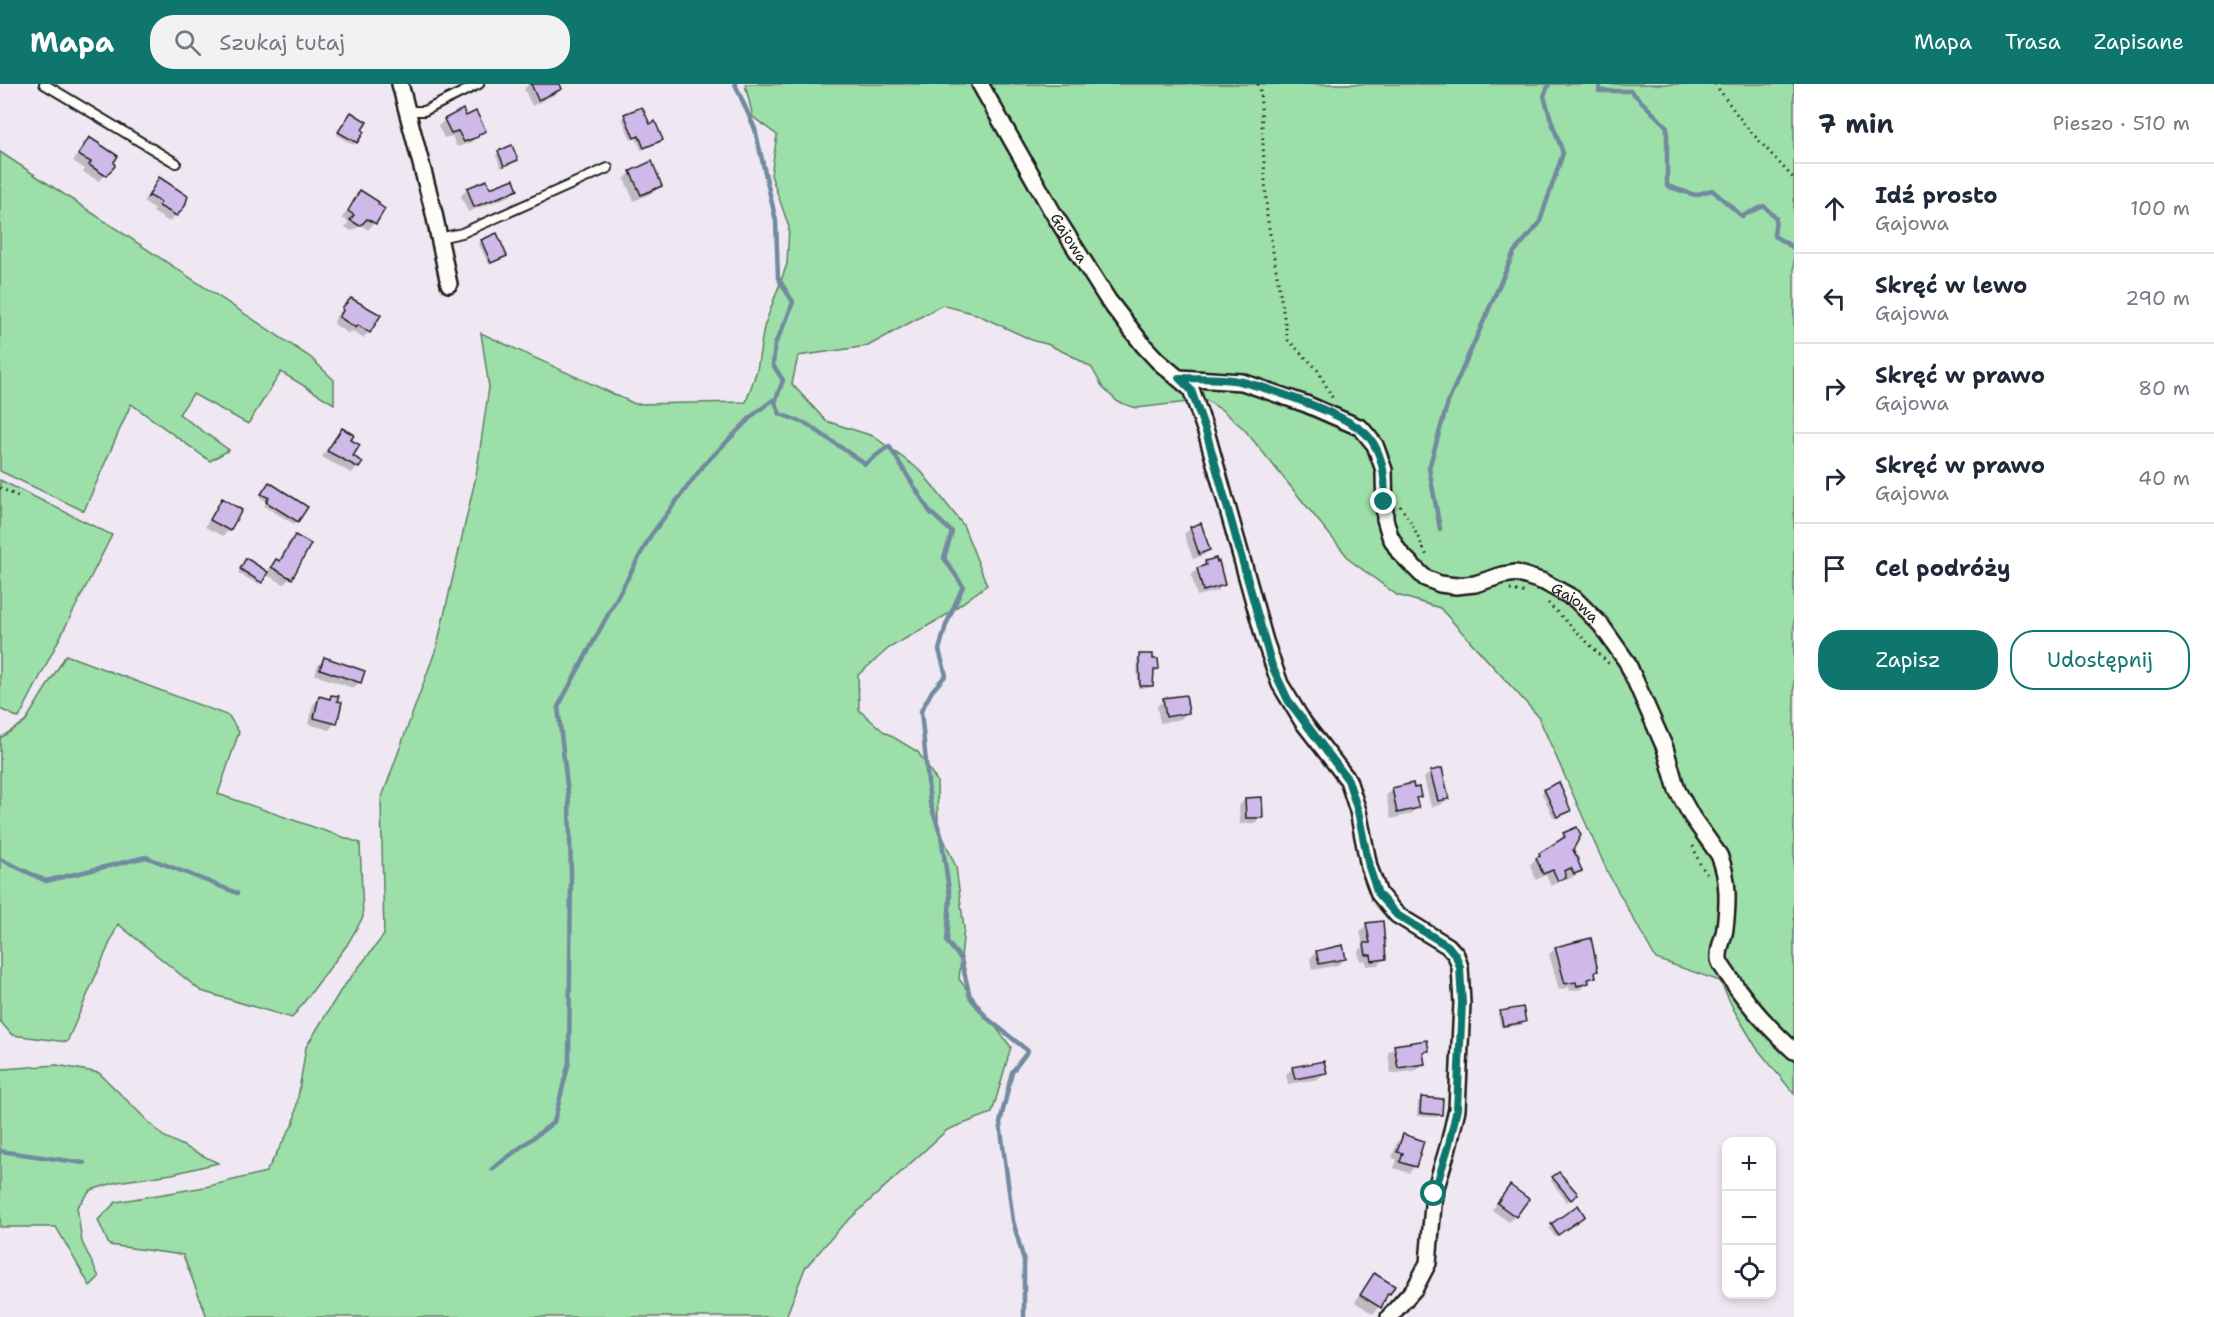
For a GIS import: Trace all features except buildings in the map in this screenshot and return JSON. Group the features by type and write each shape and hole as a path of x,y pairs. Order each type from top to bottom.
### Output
{"street":[{"path":"400,84 449,284"},
{"name":"Gajowa","path":"980,84 1040,190 1108,300 1144,346 1191,390 1207,435 1276,675 1288,700 1348,780 1358,811 1369,867 1378,894 1397,915 1448,946 1456,956 1460,967 1462,1003 1457,1109 1434,1194 1429,1228 1428,1263 1415,1288 1389,1317"},
{"path":"1179,378 1242,382 1306,404 1361,428 1375,445 1384,470 1385,519 1390,536 1399,552 1411,566 1425,578 1440,584"},
{"name":"Gajowa","path":"1440,584 1475,584 1516,573 1531,577 1575,599 1614,642 1627,662 1659,735 1677,790 1723,864 1727,882 1727,905 1725,930 1719,949 1721,965 1741,996 1794,1051"}],"lane":[{"path":"44,84 176,163"},
{"path":"407,111 424,111 479,84"},
{"path":"439,238 462,233 608,168"}],"path":[{"path":"1258,84 1267,216 1288,340 1317,369 1344,420"},
{"path":"1715,84 1744,124 1794,179"},
{"path":"1385,484 1409,519 1440,584"},
{"path":"0,488 19,497"},
{"path":"1508,590 1530,594"},
{"path":"1541,595 1616,671"},
{"path":"1692,844 1699,862 1710,879"}],"green space":[{"path":"745,84 1794,84 1794,1094 1756,1047 1720,981 1656,959 1608,873 1538,716 1440,608 1397,595 1351,561 1244,429 1206,400 1136,408 1118,402 1103,388 1092,368 1074,357 976,314 942,305 868,346 798,356 792,384 826,421 873,436 921,471 963,525 987,585 943,617 889,648 858,675 859,710 883,731 918,752 937,781 938,826 956,867 964,928 959,979 1011,1047 992,1113 947,1130 841,1227 805,1268 786,1317 207,1317 183,1255 109,1245 98,1220 116,1202 205,1187 266,1172 294,1122 306,1047 341,990 384,935 381,800 437,646 476,476 489,387 481,333 635,404 746,402 757,370 764,327 787,264 789,227 771,175 777,135 753,117"},
{"path":"0,152 310,357 334,380 334,404 281,372 248,424 193,394 179,414 229,450 210,461 131,404 84,511 0,471"},
{"path":"0,480 112,535 19,718 0,709"},
{"path":"66,655 229,716 239,732 218,794 360,843 363,917 347,945 292,1018 201,991 118,924 67,1042 12,1035 0,1021 0,738 25,722"},
{"path":"57,1065 99,1073 163,1136 218,1163 172,1174 117,1182 91,1190 77,1207 82,1242 99,1277 90,1286 56,1227 0,1227 0,1066 3,1069"}],"waterway":[{"path":"735,84 755,129 776,221 778,278 793,302 775,344 773,365 783,380 775,402 780,414 807,424 865,464 889,446 930,512 952,532 944,558 963,586 946,625 939,650 946,675 932,691 921,711 930,803 941,835 950,897 947,942 961,959 970,997 987,1018 1028,1051 1012,1072 1000,1123 1013,1221 1024,1261 1024,1317"},
{"path":"1440,529 1429,468 1448,402 1514,252 1539,224 1563,153 1544,96 1549,84"},
{"path":"1600,84 1599,91 1631,91 1667,127 1667,186 1695,195 1712,190 1742,216 1764,206 1776,218 1774,236 1794,248"},
{"path":"492,1169 554,1122 569,1062 571,873 569,803 558,707 651,535 703,466 753,415 773,400"},
{"path":"0,859 46,881 146,857 237,893"},
{"path":"0,1151 84,1163"}],"route":[{"path":"1384,502 1384,470 1375,445 1361,428 1306,404 1242,382 1179,378 1191,390 1207,435 1272,666 1288,700 1348,780 1354,794 1369,867 1378,894 1397,915 1448,946 1456,956 1460,967 1462,1003 1457,1109 1434,1194"}]}
